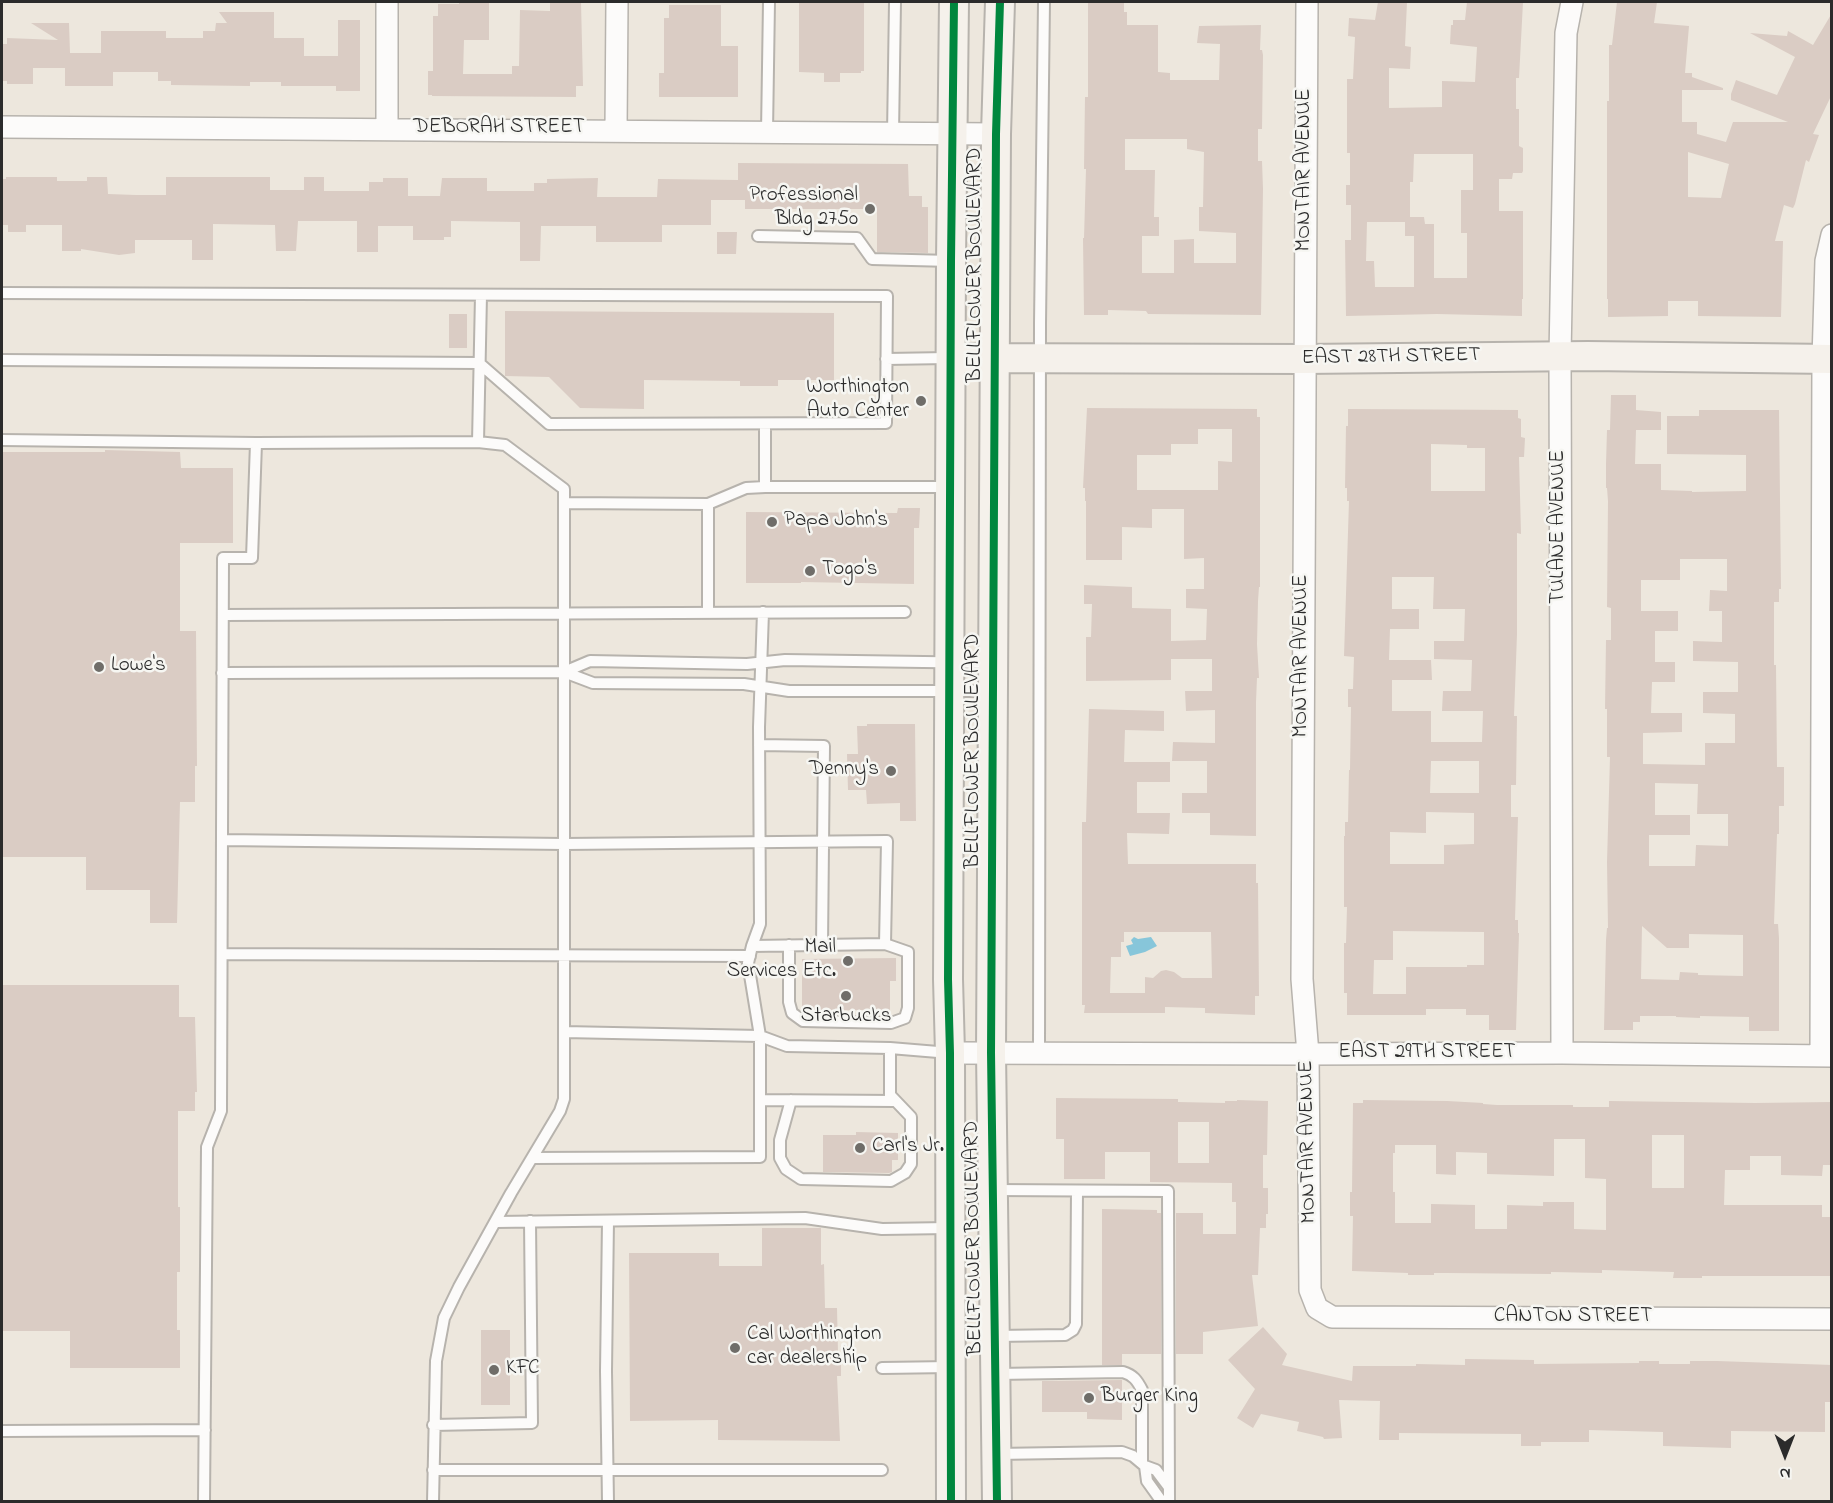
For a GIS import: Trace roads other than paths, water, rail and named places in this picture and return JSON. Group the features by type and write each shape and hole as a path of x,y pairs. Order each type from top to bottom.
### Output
{"main road":[{"name":"BELLFLOWER BOULEVARD","path":"951,1502 948,979 954,2"},
{"name":"BELLFLOWER BOULEVARD","path":"997,1502 991,1052 994,358 1000,2"},
{"name":"EAST 28TH STREET","path":"951,358 1304,359 1560,356 1827,359"}],"street":[{"path":"387,2 387,129"},
{"path":"616,130 617,2"},
{"name":"MONTAIR AVENUE","path":"1307,2 1302,980 1308,1054 1310,1290 1317,1308"},
{"name":"TULANE AVENUE","path":"1562,1053 1560,356 1566,33 1572,2"},
{"name":"DEBORAH STREET","path":"2,127 996,134"},
{"path":"1826,1056 1826,261 1832,235"},
{"name":"EAST 29TH STREET","path":"950,1053 1562,1053 1826,1056"},
{"name":"CANTON STREET","path":"1317,1308 1332,1317 1832,1319"}],"lane":[{"path":"767,132 769,2"},
{"path":"893,134 895,2"},
{"path":"1039,1053 1040,358 1044,2"},
{"path":"758,236 857,238 872,259 951,261"},
{"path":"2,294 887,296 886,423 549,424 479,363 2,360"},
{"path":"478,442 482,295"},
{"path":"886,359 951,358"},
{"path":"765,424 765,487"},
{"path":"2,440 256,443 478,442 505,445 564,489 564,1099 560,1111 459,1287 444,1318 436,1361 433,1502"},
{"path":"204,1502 207,1147 221,1111 223,558 252,558 256,443"},
{"path":"564,503 708,504 746,488 765,487 951,487"},
{"path":"708,504 708,613"},
{"path":"532,1158 760,1156 760,1036 748,963 760,924 759,745 763,612"},
{"path":"223,615 905,612"},
{"path":"564,672 590,661 747,664 785,660 993,663"},
{"path":"222,673 564,672 593,683 760,686 789,691 993,691"},
{"path":"759,745 824,746 822,945"},
{"path":"222,840 564,844 887,842 885,944"},
{"path":"222,954 564,955 751,951 789,945 885,944 908,952 908,1008 905,1018 891,1023 803,1021 792,1013 789,1002 789,945"},
{"path":"564,1032 760,1036 787,1046 890,1048 950,1053"},
{"path":"791,1100 780,1140 780,1158 786,1169 801,1179 891,1181 905,1173 911,1164 910,1117 890,1095 890,1048"},
{"path":"760,1100 894,1101"},
{"path":"993,1190 1168,1191 1169,1502"},
{"path":"995,1336 1065,1335 1073,1330 1076,1324 1077,1191"},
{"path":"496,1222 805,1218 882,1229 950,1228"},
{"path":"433,1425 532,1423 530,1221"},
{"path":"608,1221 606,1371 608,1502"},
{"path":"882,1368 950,1367"},
{"path":"995,1374 1123,1372 1131,1374 1142,1390 1143,1465 1147,1481 1162,1502"},
{"path":"2,1431 205,1430"},
{"path":"996,1454 1122,1452 1156,1470 1169,1486"},
{"path":"433,1470 882,1470"}],"water":[{"path":"1134,937 1138,939 1151,937 1157,946 1130,956 1126,946 1133,944 1131,940"}],"place":[{"name":"Professional Bldg 2750","path":"870,209"},
{"name":"Worthington Auto Center","path":"921,401"},
{"name":"Papa John's","path":"772,522"},
{"name":"Togo's","path":"810,571"},
{"name":"Lowe's","path":"99,667"},
{"name":"Denny's","path":"891,771"},
{"name":"Mail Services Etc.","path":"848,961"},
{"name":"Starbucks","path":"846,996"},
{"name":"Carl's Jr.","path":"860,1148"},
{"name":"Cal Worthington car dealership","path":"735,1348"},
{"name":"KFC","path":"494,1370"},
{"name":"Burger King","path":"1089,1398"}]}
